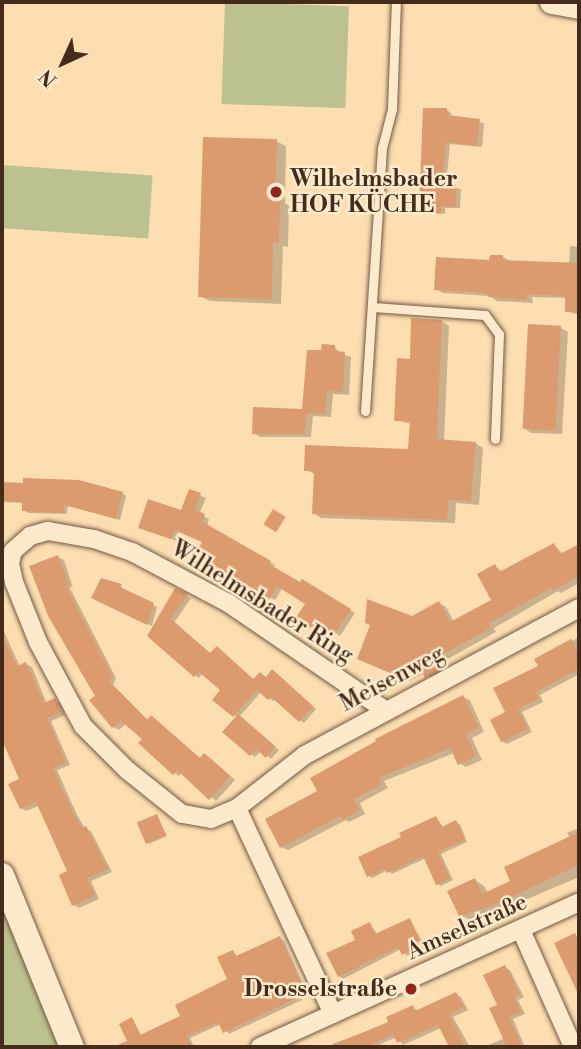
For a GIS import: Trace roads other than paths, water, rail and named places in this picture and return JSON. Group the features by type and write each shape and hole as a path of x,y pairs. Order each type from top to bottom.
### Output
{"street":[{"path":"552,2 579,7"},
{"name":"Wilhelmsbader Ring","path":"237,808 211,819 182,814 127,770 83,726 38,642 14,582 10,563 13,551 20,542 48,531 70,534 94,539 161,565 239,611 385,710"},
{"name":"Meisenweg","path":"237,808 305,755 579,608"},
{"path":"237,808 333,1014"},
{"path":"2,875 72,1047"},
{"name":"Amselstraße","path":"260,1047 294,1040 333,1014 579,902"},
{"path":"521,930 573,1047"}],"lane":[{"path":"365,411 382,148 392,109 396,2"},
{"path":"373,307 485,315 499,334 495,439"}],"place":[{"name":"Wilhelmsbader HOF KÜCHE","path":"276,192"},
{"name":"Drosselstraße","path":"411,989"}]}
